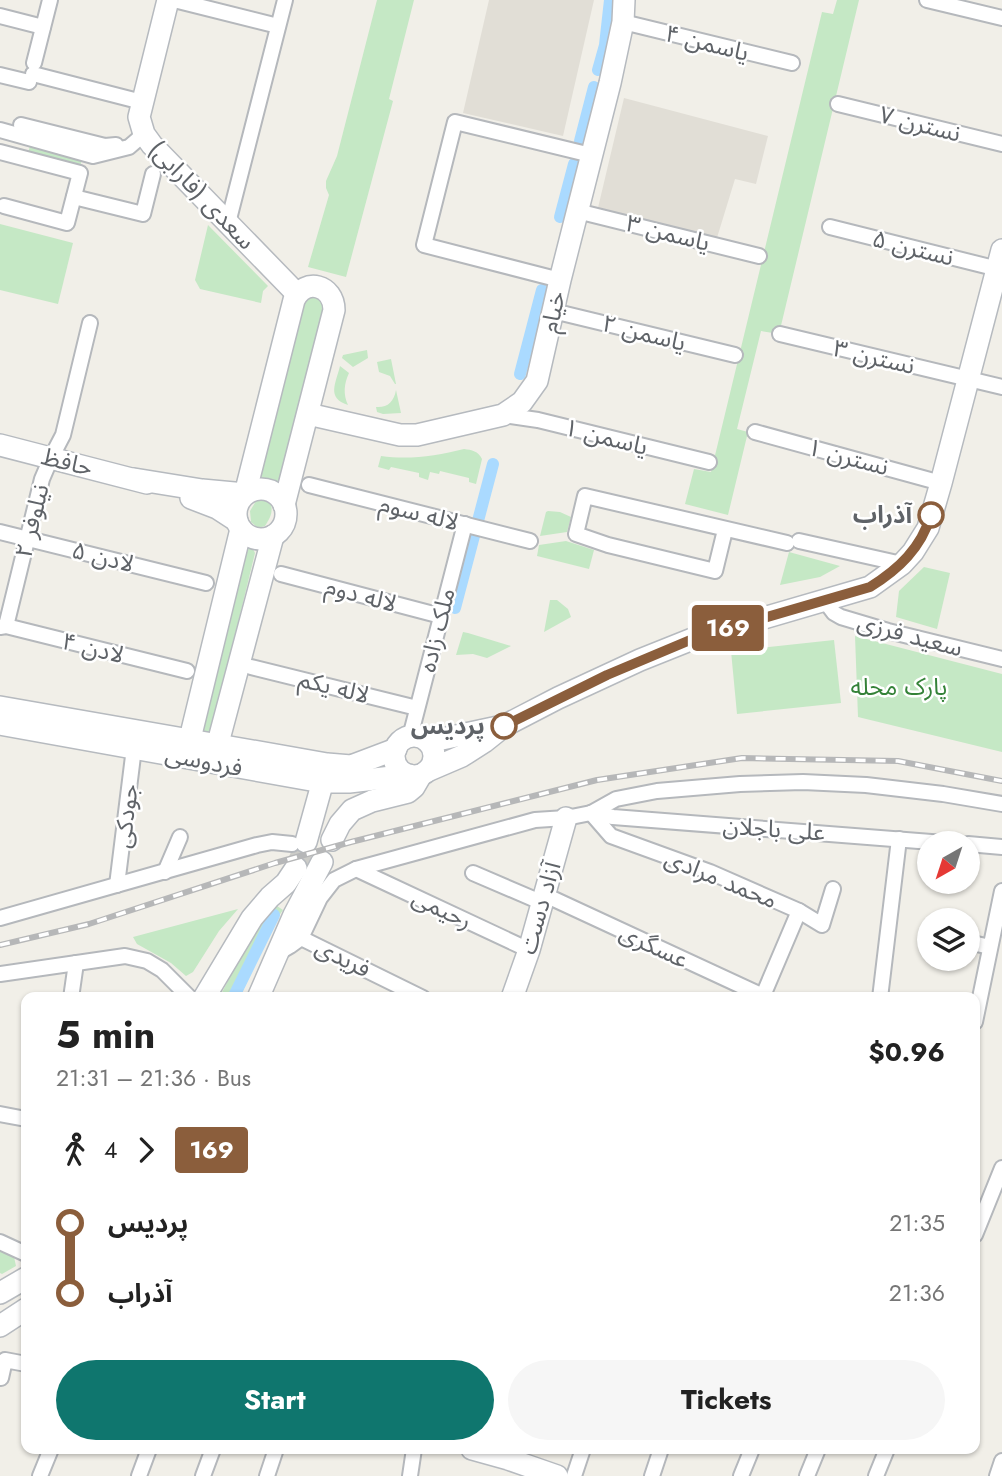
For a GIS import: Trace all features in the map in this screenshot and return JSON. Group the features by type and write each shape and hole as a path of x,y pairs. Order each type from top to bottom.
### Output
{"street":[{"path":"32,73 50,0"},
{"name":"سعدی (فارابی)","path":"168,0 142,102 139,117 140,138 152,145 297,294"},
{"path":"174,0 278,26"},
{"path":"228,223 285,0"},
{"name":"خیام","path":"308,414 408,436 503,415 522,402 537,381 559,280 610,83 623,22 624,0"},
{"path":"927,0 1002,18"},
{"path":"0,16 43,27"},
{"name":"یاسمن ۴","path":"623,22 792,63"},
{"path":"0,75 32,73 142,102"},
{"name":"نسترن ۷","path":"838,104 1002,144"},
{"path":"559,280 424,245 455,122 592,156"},
{"path":"0,131 18,130 105,146 140,138"},
{"path":"18,130 93,156 129,147 140,138"},
{"path":"18,130 5,154 88,175 93,156"},
{"path":"4,206 67,223 80,173"},
{"path":"74,197 143,214 153,174"},
{"name":"یاسمن ۳","path":"577,211 759,256"},
{"name":"نسترن ۵","path":"830,227 1000,263"},
{"path":"725,530 715,571 608,545 576,534 584,496 725,530 902,564 928,528 1000,263"},
{"path":"187,749 239,525 237,505 245,494 294,300 297,294 308,287 321,288 331,297 334,310 284,505 286,516 281,528 273,536 215,754"},
{"name":"یاسمن ۲","path":"553,311 735,355"},
{"name":"نیلوفر ۲","path":"3,626 42,479 63,435 90,323"},
{"name":"نسترن ۳","path":"780,334 1002,387"},
{"name":"یاسمن ۱","path":"503,415 538,420 709,462"},
{"name":"نسترن ۱","path":"755,432 941,483"},
{"name":"حافظ","path":"0,445 134,479"},
{"path":"134,479 209,491 245,494 257,489 270,491 276,494 284,505"},
{"path":"134,479 205,502 224,511 250,536 261,539 273,536"},
{"name":"لاله سوم","path":"309,485 530,541"},
{"name":"ملک زاده","path":"412,742 417,708 441,616 473,526"},
{"name":"لادن ۵","path":"0,532 206,583"},
{"name":"فردوسی","path":"0,707 215,754 322,781 349,782 419,774 462,756 504,726 607,675 695,638 870,587 902,564"},
{"name":"لاله دوم","path":"281,574 441,616"},
{"name":"سعید فرزی","path":"825,601 834,613 841,617 1002,659"},
{"name":"لادن ۴","path":"3,626 187,671"},
{"name":"لاله یکم","path":"251,667 417,708"},
{"name":"فردوسی","path":"0,724 134,748 187,749"},
{"name":"فردوسی","path":"322,781 351,766 412,742 504,726"},
{"path":"332,840 340,824 352,810 372,801 408,792 414,787 419,774 434,760 432,748 412,742 395,762 403,772 419,774"},
{"name":"جودکی","path":"117,885 134,748"},
{"path":"0,918 257,845 272,842 299,843 322,781"},
{"path":"278,953 301,938 320,898 341,875 535,820 591,813 616,799 657,790 803,782 866,785 1002,804"},
{"name":"علی باجلان","path":"591,813 613,817 917,841"},
{"name":"محمد مرادی","path":"591,813 611,836 710,872 799,911 822,925 832,889"},
{"name":"آزاد دست","path":"514,992 529,950 566,818"},
{"path":"165,872 180,836"},
{"path":"881,992 899,839"},
{"path":"980,845 1002,847"},
{"path":"261,992 294,915 322,862"},
{"path":"208,992 251,918 286,883 296,868"},
{"name":"رحیمی","path":"356,869 529,950"},
{"name":"عسگری","path":"474,873 544,899 751,992"},
{"path":"980,1004 994,952 1002,891"},
{"path":"764,992 799,911"},
{"name":"فریدی","path":"301,938 411,992"},
{"path":"0,974 125,956 147,961 162,970 184,992"},
{"path":"72,992 76,963"},
{"path":"0,1114 21,1118"},
{"path":"980,1214 1002,1168"},
{"path":"0,1242 21,1252"},
{"path":"0,1293 21,1282"},
{"path":"0,1326 21,1312"},
{"path":"1,1378 5,1360 21,1363"},
{"path":"40,1476 49,1454"},
{"path":"139,1476 147,1454"},
{"path":"203,1476 211,1454"},
{"path":"267,1476 274,1454"},
{"path":"410,1476 413,1454"},
{"path":"481,1454 506,1468 557,1476"},
{"path":"574,1476 581,1454"},
{"path":"652,1476 659,1454"},
{"path":"741,1476 750,1454"},
{"path":"807,1476 816,1454"},
{"path":"876,1476 885,1454"},
{"path":"997,1476 1002,1461"}],"shaded area":[{"path":"489,0 594,0 563,136 463,113"},
{"path":"624,98 768,136 756,184 735,179 716,241 597,212"}],"green space":[{"path":"377,0 414,0 389,99 393,101 346,277 308,267 329,195 326,181 337,156"},
{"path":"837,0 859,0 779,334 761,331 737,429 748,432 728,515 685,504 694,469 711,472 822,12 833,14"},
{"path":"30,146 82,159 80,167 28,153"},
{"path":"0,224 73,243 58,304 0,290"},
{"path":"208,225 268,286 263,291 261,303 200,289 195,280"},
{"path":"310,293 326,300 281,481 275,483 260,475 300,302"},
{"path":"367,350 368,358 353,367 342,358 343,355"},
{"path":"391,359 396,384 390,376 379,372 377,362"},
{"path":"340,366 349,373 345,389 348,405 341,402 335,394"},
{"path":"396,390 401,413 377,412 376,407 389,403"},
{"path":"464,449 475,451 482,459 476,484 469,482 469,478 440,471 439,474 430,472 428,480 419,477 419,473 378,467 381,456 422,457"},
{"path":"264,500 271,504 270,518 265,526 258,528 251,522 250,511 256,501"},
{"path":"548,511 571,517 567,532 540,536"},
{"path":"566,541 594,550 589,569 537,556 539,545"},
{"path":"250,548 255,553 212,730 208,733 204,728 246,551"},
{"path":"789,552 840,566 820,577 780,585"},
{"path":"924,567 950,573 937,629 896,617 899,591"},
{"path":"550,600 557,600 568,609 571,617 544,632"},
{"path":"463,632 511,646 487,658 473,654 456,655"},
{"name":"پارک محله","path":"855,636 1002,674 1002,752 858,717"},
{"path":"834,640 841,703 737,714 731,651"},
{"path":"274,904 283,910 242,992 222,992 249,941"},
{"path":"238,909 219,931 193,972 186,976 171,963 137,944 133,937"},
{"path":"0,1246 13,1252 16,1266 2,1274 0,1273"}],"waterway":[{"path":"598,70 605,45 610,0"},
{"path":"580,141 594,87"},
{"path":"560,217 574,164"},
{"path":"520,374 542,290"},
{"path":"455,608 493,464"},
{"path":"236,992 274,915"}],"tunnel":[{"path":"296,868 306,842"}],"railway":[{"path":"0,945 89,924 275,863 597,780 742,758 898,761 1002,781"}],"bus line":[{"name":"169","path":"504,726 607,675 695,638 870,587 887,577 913,552 928,528 931,515"}],"place":[{"name":"آذراب","path":"931,515"},
{"name":"پردیس","path":"504,726"}]}
